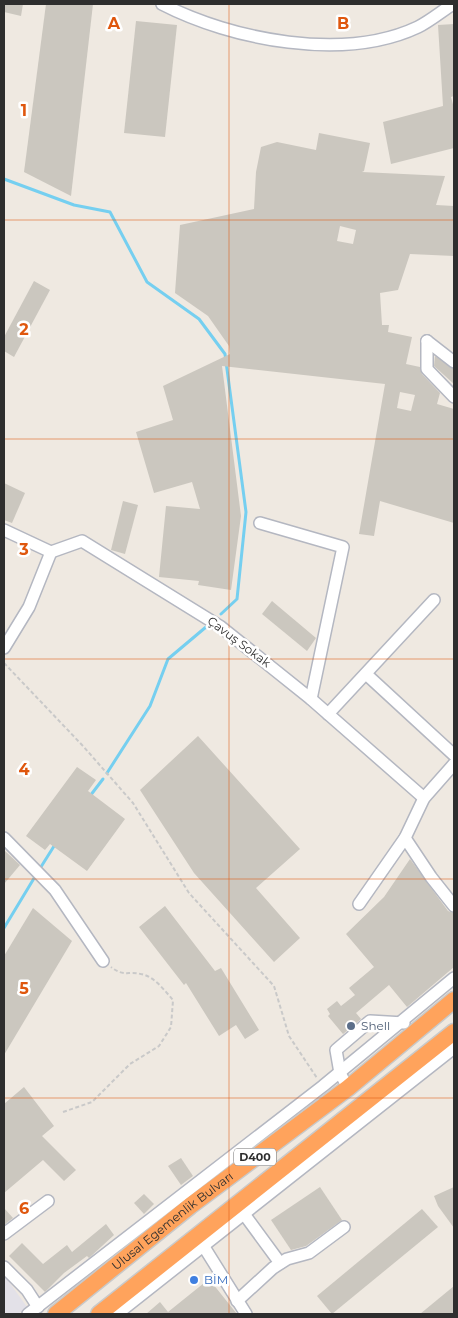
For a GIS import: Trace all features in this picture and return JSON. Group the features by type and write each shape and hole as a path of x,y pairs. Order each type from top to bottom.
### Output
{"highway":[{"name":"Ulusal Egemenlik Bulvarı","path":"56,1314 190,1206 348,1088 408,1028 454,1000"},
{"name":"Ulusal Egemenlik Bulvarı","path":"99,1314 200,1240 454,1032"}],"street":[{"path":"162,4 190,18 237,32 307,45 379,40 418,27 453,4"},
{"path":"454,362 427,341 427,369 454,397"},
{"path":"260,523 343,547 311,700"},
{"path":"4,530 51,552 29,606 4,648"},
{"name":"Çavuş Sokak","path":"51,552 82,541 221,626 328,714 424,798"},
{"path":"328,714 434,600"},
{"path":"366,674 454,755"},
{"path":"359,904 405,838 424,798 454,764"},
{"path":"4,838 55,890 103,961"},
{"path":"405,838 431,877 454,906"},
{"path":"4,1267 26,1290 32,1312 340,1073 408,1028 454,978"},
{"path":"348,1088 340,1073 336,1050 370,1021 408,1028"},
{"path":"117,1314 200,1240 244,1214 454,1048"},
{"path":"4,1234 48,1201"},
{"path":"244,1214 280,1263"},
{"path":"237,1301 280,1263 309,1253 344,1227"},
{"path":"200,1240 246,1314"}],"path":[{"path":"4,664 83,746 133,803 189,893 274,986 289,1036 323,1086"},
{"path":"63,1112 92,1102 130,1064 159,1046 171,1027 172,1000 160,985 143,974 120,974 103,961"}],"shaded area":[{"path":"4,1275 27,1307 18,1314 4,1314"}],"building":[{"path":"4,4 23,4 21,16 4,12"},
{"path":"46,4 93,4 71,196 24,172"},
{"path":"136,21 177,25 165,137 124,133"},
{"path":"454,24 454,96 451,97 454,108 454,148 391,164 383,122 443,106 438,25"},
{"path":"319,133 370,143 364,171 362,172 445,176 436,205 454,206 454,256 410,254 398,290 380,293 382,325 389,325 388,332 412,337 406,364 420,367 422,374 440,393 437,404 454,409 454,523 380,501 374,536 359,534 385,384 222,366 241,516 231,590 198,585 199,581 159,577 166,506 200,509 192,482 154,493 136,432 173,420 163,386 230,354 229,346 208,316 175,293 180,225 254,209 256,172 261,147 277,142 316,150","holes":["340,226 356,230 353,244 337,241","400,392 415,395 411,411 397,408"]},
{"path":"34,281 50,290 14,357 4,351 4,337"},
{"path":"435,356 454,369 454,384 434,366"},
{"path":"4,483 25,493 12,523 4,520"},
{"path":"123,501 138,505 125,554 111,550"},
{"path":"272,601 316,638 307,651 262,614"},
{"path":"198,736 300,849 256,888 300,938 274,962 194,873 140,790"},
{"path":"77,767 96,780 88,791 125,819 87,871 50,844 45,850 26,836"},
{"path":"4,850 20,865 4,884"},
{"path":"410,859 448,911 454,913 454,967 407,1007 389,985 356,1013 361,1019 343,1034 328,1016 330,1014 327,1009 337,1001 341,1006 355,995 349,988 374,967 346,934 384,897"},
{"path":"165,906 215,971 221,968 259,1030 245,1039 236,1025 219,1036 186,983 184,985 139,927"},
{"path":"33,908 72,941 4,1055 4,956"},
{"path":"24,1087 54,1126 42,1136 76,1170 64,1181 43,1160 4,1193 4,1104"},
{"path":"181,1158 193,1176 181,1185 168,1166"},
{"path":"320,1187 342,1220 306,1246 291,1250 271,1220"},
{"path":"454,1187 454,1228 438,1206 434,1196"},
{"path":"144,1194 154,1204 144,1214 134,1203"},
{"path":"4,1208 13,1218 4,1225"},
{"path":"422,1209 438,1227 332,1314 317,1296"},
{"path":"106,1224 114,1235 89,1258 87,1256 64,1273 45,1292 9,1256 22,1243 43,1264 67,1245 72,1252"},
{"path":"209,1279 237,1314 146,1314 160,1302 168,1312"},
{"path":"454,1286 454,1314 420,1314"}],"waterway":[{"path":"4,179 74,205 110,212 147,282 199,319 225,354 246,512 237,599 221,614"},
{"path":"107,773 150,706 168,659 206,627"},
{"path":"90,796 103,779"},
{"path":"39,870 56,843"},
{"path":"4,928 36,875"}],"place":[{"name":"Shell","path":"351,1026"},
{"name":"BİM","path":"194,1280"}]}
